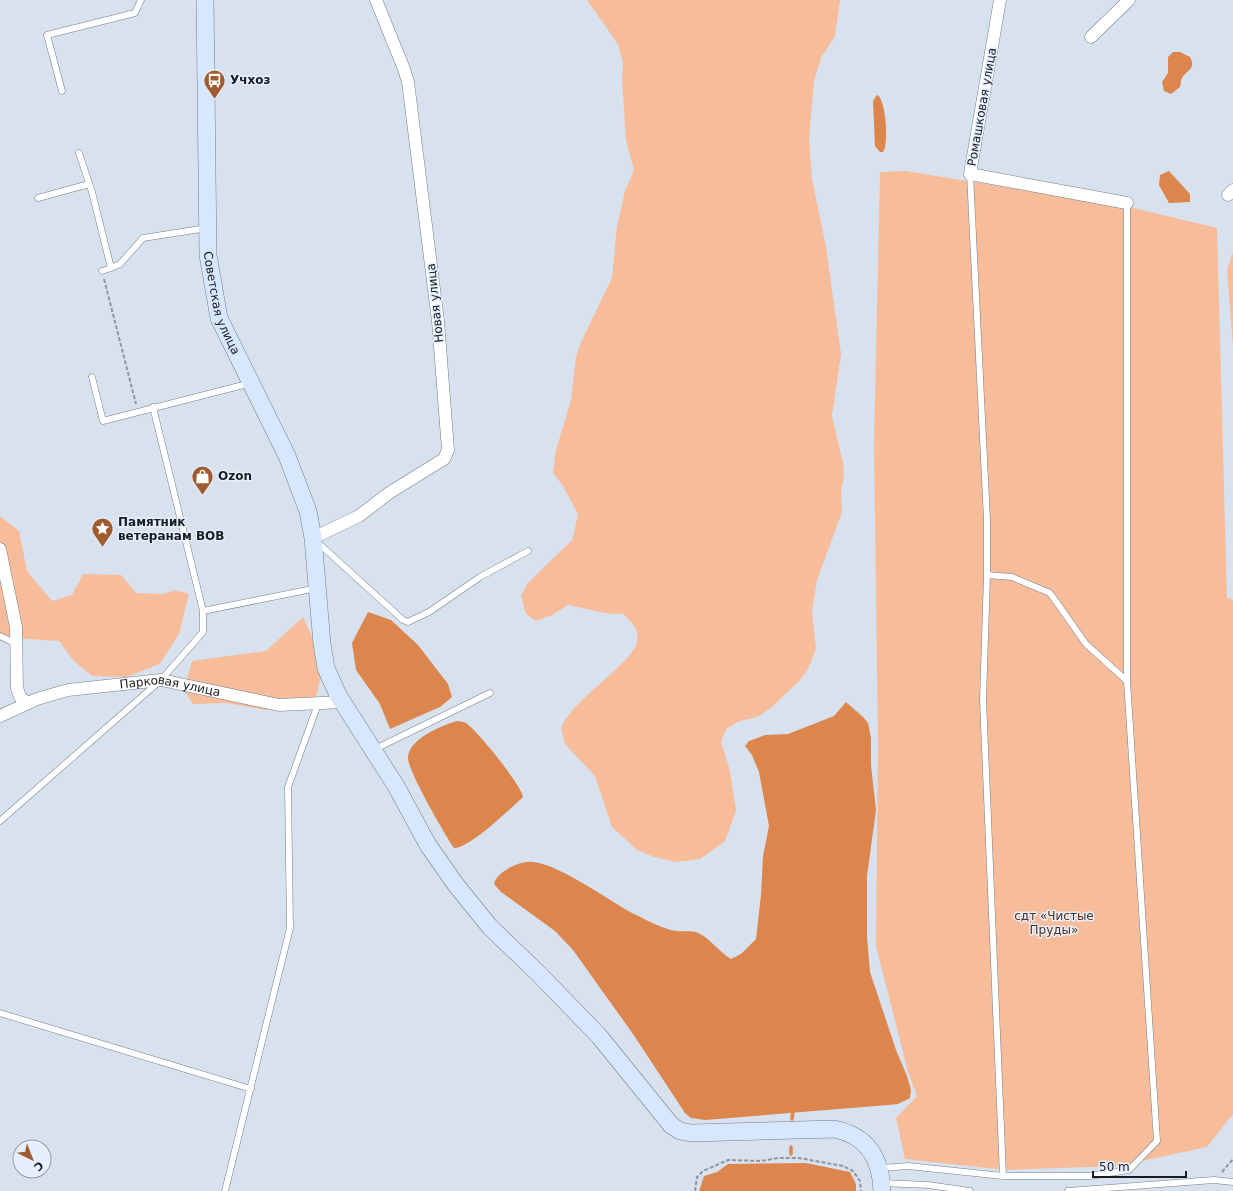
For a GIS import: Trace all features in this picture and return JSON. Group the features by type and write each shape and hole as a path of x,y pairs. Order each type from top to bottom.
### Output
{"main road":[{"name":"Советская улица","path":"205,0 208,255 219,318 298,483 308,511 314,538 322,644 326,668 343,702 396,786 428,845 456,885 490,927 599,1036 671,1125 680,1131 691,1133 840,1130 854,1135 863,1142 876,1158 881,1181"}],"street":[{"name":"Новая улица","path":"314,538 359,516 389,493 444,459 448,450 438,322 408,82 376,0"},
{"name":"Ромашковая улица","path":"1000,0 970,174 1127,203"},
{"path":"1091,38 1129,0"},
{"path":"0,549 16,627 17,688 20,697 28,703"},
{"name":"Парковая улица","path":"0,716 28,703 68,690 161,680 279,705 343,702"}],"lane":[{"path":"62,91 48,35 134,13 141,0"},
{"path":"78,153 89,184 111,268"},
{"path":"970,174 987,520 987,575 983,700 1003,1176"},
{"path":"38,198 89,184"},
{"path":"881,1181 908,1166 1003,1176 1090,1176 1130,1170 1157,1141 1127,681 1127,203"},
{"path":"102,271 120,264 143,238 208,228"},
{"path":"92,377 103,421 251,383"},
{"path":"0,821 161,680 203,632 203,611 153,407"},
{"path":"314,538 340,560 403,620 408,622 429,612 480,577 528,551"},
{"path":"987,575 1012,577 1050,593 1086,644 1127,681"},
{"path":"203,611 318,588"},
{"path":"0,636 16,644"},
{"path":"374,750 490,692"},
{"path":"225,1191 290,928 288,787 318,704"},
{"path":"0,1013 251,1089"},
{"path":"1068,1191 1214,1180 1233,1182"},
{"path":"881,1181 928,1185 970,1191"}],"path":[{"path":"102,271 138,411"},
{"path":"695,1191 697,1177 703,1171 728,1160 761,1161 778,1158 799,1158 843,1166 853,1171 860,1181 861,1191"}],"green space":[{"path":"587,0 840,0 835,36 821,58 814,81 809,139 812,179 826,247 841,354 832,416 843,463 844,476 841,491 842,512 817,580 812,611 816,649 807,671 800,680 771,708 757,717 740,721 727,728 721,741 730,771 736,811 725,841 700,859 676,862 654,857 637,850 612,827 595,776 565,744 561,728 566,719 580,702 632,653 638,638 634,626 623,614 602,612 568,605 552,615 536,621 526,614 521,596 527,584 572,540 578,514 563,486 553,473 556,450 571,400 576,357 582,340 612,278 617,227 625,191 634,170 626,140 622,79 623,63 618,44"},
{"name":"сдт «Чистые Пруды»","path":"906,171 1138,209 1217,228 1227,598 1233,600 1233,1114 1207,1147 1119,1166 1005,1170 905,1159 896,1118 917,1096 908,1072 876,946 878,744 874,443 880,172"},
{"path":"1233,252 1233,347 1227,270"},
{"path":"0,516 19,531 27,571 52,601 72,595 83,574 121,575 136,593 164,594 175,590 189,594 179,634 160,664 126,677 92,676 73,660 59,641 0,637"},
{"path":"303,617 315,643 321,677 315,701 266,710 226,703 193,704 184,690 192,661 266,651"}],"shaded area":[{"path":"1173,52 1180,52 1190,57 1192,65 1181,80 1180,87 1171,94 1164,91 1162,82 1168,73 1168,57"},
{"path":"877,95 883,104 886,122 886,141 883,152 880,152 875,146 873,101"},
{"path":"1169,171 1190,194 1190,202 1169,203 1159,185 1160,175"},
{"path":"368,612 391,620 418,645 448,684 452,697 440,707 390,729 380,704 356,670 352,643"},
{"path":"846,702 868,723 871,738 871,765 876,810 867,876 867,937 870,972 896,1050 907,1076 911,1090 910,1098 898,1104 888,1105 705,1120 691,1118 685,1113 633,1034 573,950 555,931 501,892 494,884 496,879 510,867 529,862 546,865 585,884 623,908 655,924 671,930 696,932 702,935 731,959 741,954 756,939 761,895 763,856 769,826 759,772 752,755 745,746 749,741 765,735 788,734 834,716"},
{"path":"457,721 466,723 479,736 498,758 521,791 523,797 479,835 461,847 454,848 420,789 408,758 410,751 420,739 435,729"},
{"path":"806,1163 850,1172 856,1184 856,1191 699,1191 704,1176 717,1172 728,1164"}],"waterway":[{"path":"792,1119 793,1111"},
{"path":"791,1147 791,1154"}],"place":[{"name":"Учхоз","path":"214,100"},
{"name":"Ozon","path":"203,496"},
{"name":"Памятник ветеранам ВОВ","path":"103,548"}]}
